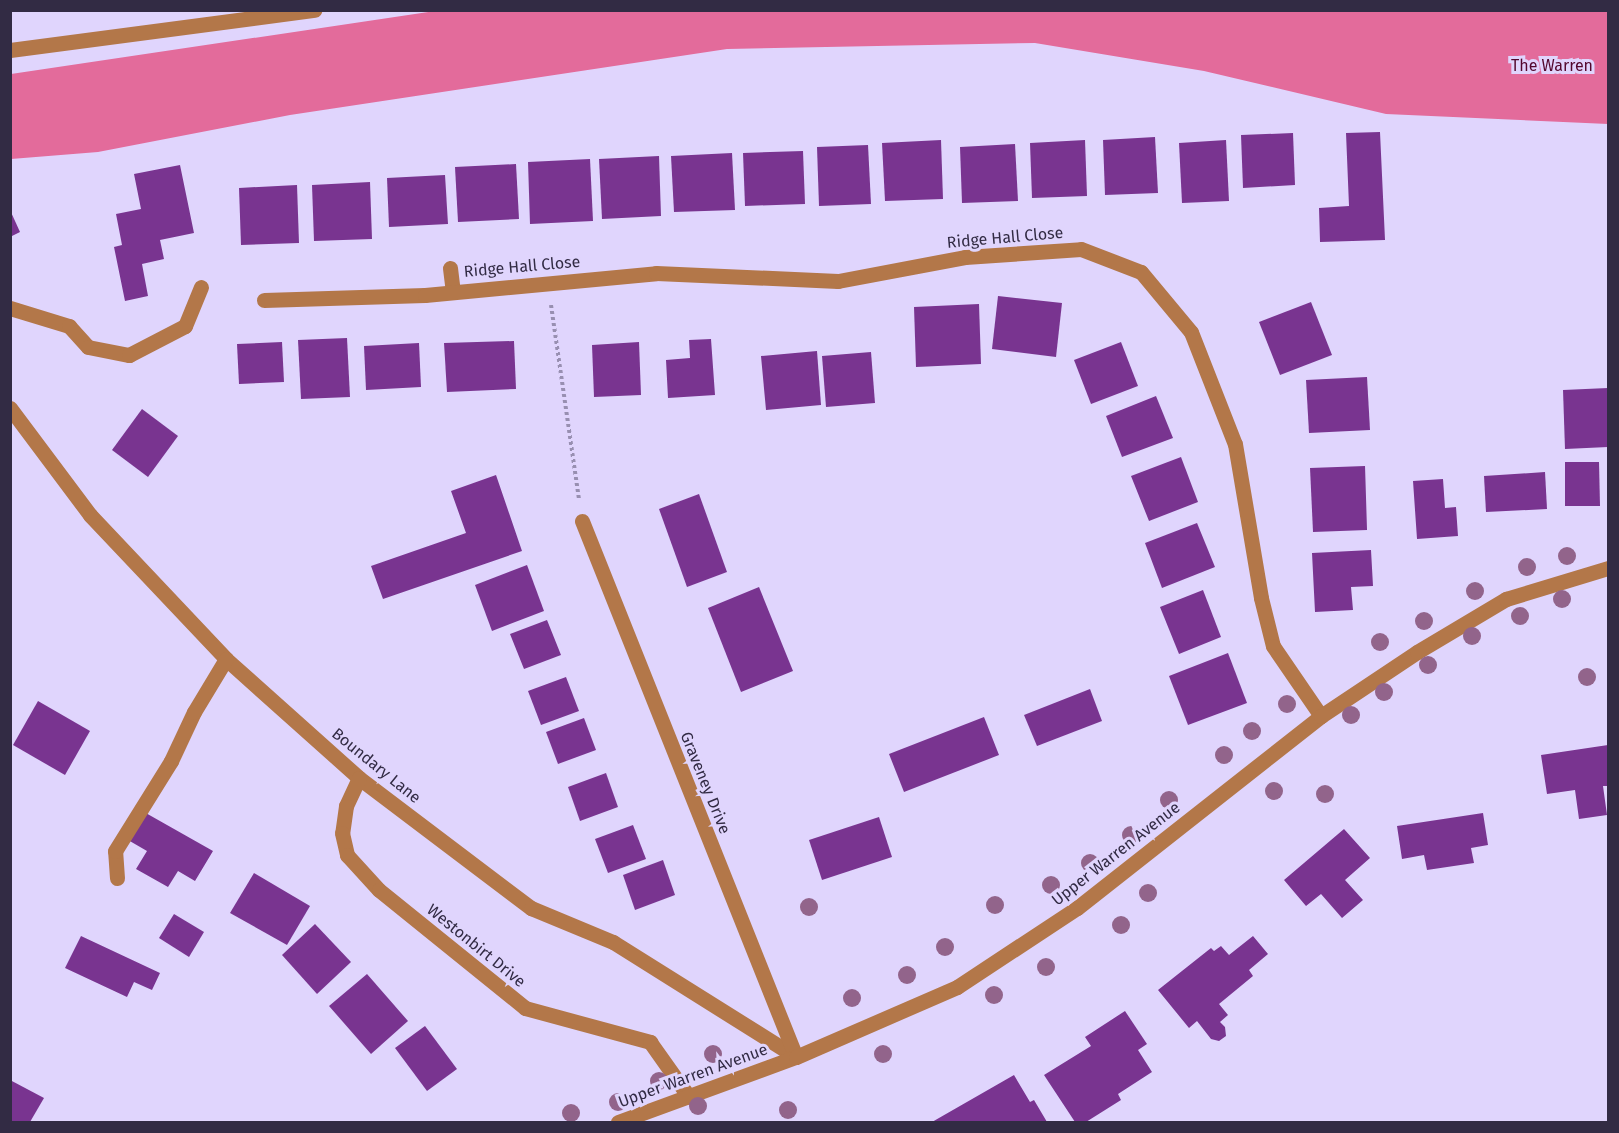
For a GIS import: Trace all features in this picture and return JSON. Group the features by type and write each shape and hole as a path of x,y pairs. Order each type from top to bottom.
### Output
{"street":[{"path":"10,50 314,10"},
{"name":"Ridge Hall Close","path":"264,300 425,295 656,273 838,281 965,257 1081,249 1141,272 1191,332 1235,444 1261,598 1274,646 1321,716"},
{"name":"Ridge Hall Close","path":"450,268 453,292"},
{"path":"10,308 69,326 88,347 129,355 185,326 201,287"},
{"name":"Boundary Lane","path":"10,408 90,514 226,659 359,778 531,908 613,942 796,1057"},
{"name":"Graveney Drive","path":"582,521 796,1057"},
{"name":"Upper Warren Avenue","path":"618,1122 796,1057 957,987 1077,908 1321,716 1417,652 1506,599 1608,568"},
{"path":"117,878 115,851 171,761 194,712 226,659"},
{"name":"Westonbirt Drive","path":"359,778 346,806 342,833 347,855 380,891 525,1008 650,1042 690,1097"}],"path":[{"path":"547,283 582,521"}],"green space":[{"name":"The Warren","path":"435,11 1608,11 1608,124 1386,114 1204,71 1035,43 727,49 290,115 98,152 11,159 11,74"}],"building":[{"path":"1380,132 1385,240 1320,242 1319,208 1349,206 1346,133"},
{"path":"1293,133 1295,185 1243,188 1241,135"},
{"path":"1155,137 1158,193 1105,195 1103,140"},
{"path":"941,140 943,199 885,201 882,143"},
{"path":"1085,140 1087,196 1032,198 1030,143"},
{"path":"1226,140 1229,201 1182,203 1179,143"},
{"path":"1015,144 1018,201 962,203 960,147"},
{"path":"868,145 871,204 819,206 817,147"},
{"path":"803,151 805,204 745,206 743,153"},
{"path":"732,153 735,210 674,212 671,156"},
{"path":"659,156 661,216 602,219 599,159"},
{"path":"590,159 593,221 530,224 528,162"},
{"path":"516,164 519,219 458,222 455,167"},
{"path":"180,165 194,233 160,240 164,259 142,264 148,296 125,301 114,247 122,245 116,214 141,209 134,174"},
{"path":"445,175 448,224 389,227 387,178"},
{"path":"370,182 372,239 314,241 312,185"},
{"path":"297,185 299,243 241,245 239,188"},
{"path":"10,210 20,232 10,237"},
{"path":"998,296 1062,303 1056,357 992,349"},
{"path":"1311,302 1332,355 1280,375 1259,322"},
{"path":"979,304 981,364 916,367 914,307"},
{"path":"347,338 350,397 301,399 298,340"},
{"path":"711,339 715,395 668,398 666,360 690,358 689,340"},
{"path":"514,341 516,389 447,392 444,343"},
{"path":"282,342 284,382 239,384 237,344"},
{"path":"639,342 641,395 594,397 592,345"},
{"path":"1121,342 1138,386 1091,404 1074,360"},
{"path":"419,343 421,387 366,390 364,346"},
{"path":"817,351 821,405 766,410 761,356"},
{"path":"871,352 875,403 826,407 822,356"},
{"path":"1367,377 1370,430 1309,433 1306,380"},
{"path":"1608,388 1608,447 1565,449 1563,390"},
{"path":"1156,396 1173,438 1122,457 1106,416"},
{"path":"142,409 178,436 148,477 112,450"},
{"path":"1181,457 1198,502 1149,521 1131,476"},
{"path":"1565,462 1599,462 1600,506 1565,506"},
{"path":"1365,466 1367,530 1313,532 1310,468"},
{"path":"1545,472 1547,509 1486,512 1484,476"},
{"path":"496,475 522,551 383,599 371,566 466,533 451,491"},
{"path":"1443,479 1445,508 1456,507 1458,536 1417,539 1413,481"},
{"path":"699,494 727,572 687,587 659,509"},
{"path":"1197,523 1215,567 1162,588 1145,543"},
{"path":"1371,550 1373,586 1351,587 1353,610 1315,612 1312,553"},
{"path":"527,565 544,611 492,631 475,585"},
{"path":"759,587 793,671 741,692 708,608"},
{"path":"1203,590 1221,637 1179,654 1160,607"},
{"path":"547,620 561,655 524,669 510,634"},
{"path":"1228,653 1247,703 1188,725 1169,676"},
{"path":"566,677 579,711 541,725 528,691"},
{"path":"1090,689 1102,721 1037,746 1024,715"},
{"path":"38,701 90,731 65,775 13,745"},
{"path":"984,717 999,755 904,792 889,754"},
{"path":"584,718 596,750 558,764 546,732"},
{"path":"1608,745 1608,786 1603,786 1607,815 1579,819 1575,790 1547,794 1541,755"},
{"path":"606,773 618,807 580,821 568,787"},
{"path":"144,812 213,851 195,881 178,871 168,887 136,869 147,851 128,840"},
{"path":"1483,813 1488,845 1471,848 1474,863 1427,870 1424,855 1402,859 1397,826"},
{"path":"879,817 892,857 822,880 809,840"},
{"path":"633,825 646,859 608,873 595,839"},
{"path":"1344,829 1370,858 1345,880 1363,900 1342,918 1321,894 1306,906 1284,880"},
{"path":"663,860 675,895 635,910 623,875"},
{"path":"254,873 310,906 287,945 230,913"},
{"path":"174,914 204,932 189,957 159,938"},
{"path":"315,924 351,962 317,994 282,955"},
{"path":"81,936 160,973 152,990 134,982 127,997 65,968"},
{"path":"1253,936 1268,954 1249,970 1253,976 1219,1004 1228,1015 1220,1022 1225,1027 1226,1036 1219,1041 1211,1039 1197,1021 1189,1028 1158,990 1211,948 1214,951 1221,946 1229,955"},
{"path":"367,974 408,1021 371,1054 329,1006"},
{"path":"1125,1011 1147,1044 1138,1050 1152,1072 1118,1094 1121,1100 1086,1122 1075,1122 1044,1075 1091,1046 1085,1037"},
{"path":"425,1026 457,1069 427,1091 395,1048"},
{"path":"1014,1075 1030,1102 1034,1100 1047,1122 932,1122"},
{"path":"10,1080 44,1098 30,1122 10,1122"}]}
